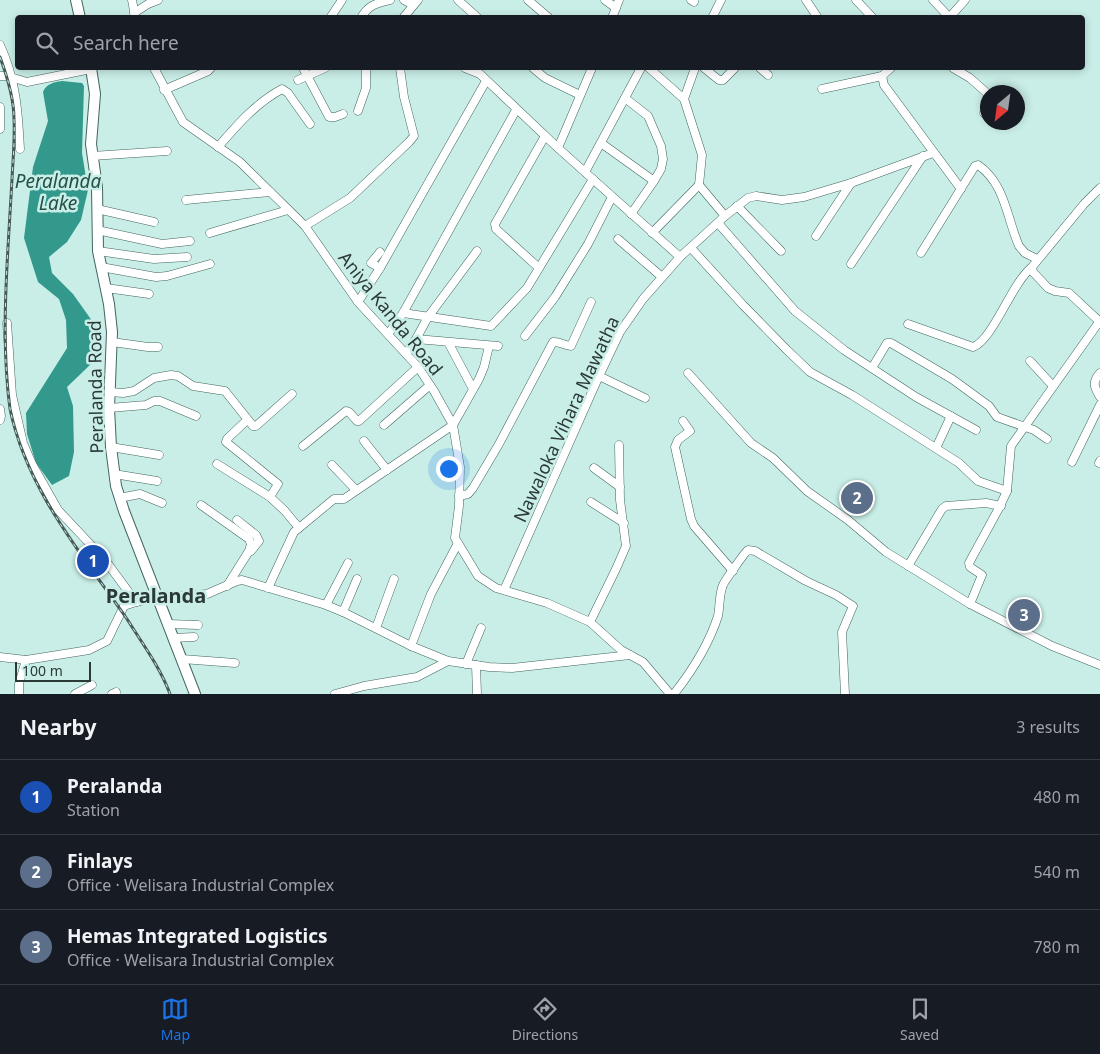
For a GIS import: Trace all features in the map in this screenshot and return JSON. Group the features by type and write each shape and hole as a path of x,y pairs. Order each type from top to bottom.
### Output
{"main road":[{"path":"76,0 79,15"},
{"name":"Peralanda Road","path":"91,70 95,94 91,125 92,156 97,187 98,251 111,318 112,342 109,408 114,474 119,498 195,694"}],"street":[{"path":"132,0 135,15"},
{"path":"136,15 148,4 158,0"},
{"path":"332,15 342,0"},
{"path":"364,15 367,9 374,4 390,0"},
{"path":"404,0 415,2 405,15"},
{"path":"458,0 475,15"},
{"path":"528,0 546,15"},
{"path":"605,0 616,14"},
{"path":"616,14 619,0"},
{"path":"714,15 721,0"},
{"path":"806,0 816,15"},
{"path":"856,0 870,15"},
{"path":"933,0 947,15"},
{"path":"951,15 966,0"},
{"path":"0,45 13,78 20,149"},
{"path":"0,76 7,76 27,82 82,70"},
{"name":"Aniya Kanda Road","path":"155,70 164,90 183,122 240,162 305,226 358,302 418,366 453,425 460,467 455,538 478,576 496,588 547,603 590,622 613,643 643,662 670,694"},
{"path":"164,90 209,70"},
{"path":"303,70 329,116 335,117 343,114"},
{"path":"298,80 320,70"},
{"path":"358,111 366,88 366,70"},
{"path":"305,226 350,198 414,136 404,97 400,70"},
{"path":"470,70 480,74 516,110 680,257"},
{"path":"535,70 545,78 580,94"},
{"path":"558,148 591,70"},
{"path":"585,172 639,70"},
{"path":"651,70 684,99 702,155 699,185 652,233"},
{"path":"684,99 694,70"},
{"path":"706,70 719,80 723,80 733,70"},
{"path":"762,70 768,75"},
{"path":"822,89 882,76 889,70"},
{"path":"956,70 980,87"},
{"path":"882,76 884,85 961,189"},
{"path":"358,302 380,268 486,81"},
{"path":"218,147 245,117 266,99 282,89 288,93 310,124"},
{"path":"625,98 648,116 661,146 663,159 661,168 654,181 631,214"},
{"path":"0,107 0,129"},
{"path":"389,333 403,313 516,110"},
{"path":"539,268 496,229 494,224 545,136"},
{"path":"600,143 654,181"},
{"path":"92,156 167,151"},
{"name":"Nawaloka Vihara Mawatha","path":"504,590 620,332 643,299 680,257 748,198 756,196 782,200 804,197 933,153"},
{"path":"851,264 923,156"},
{"path":"922,253 975,166 978,165 984,169 998,188 1019,246 1025,253 1037,259"},
{"path":"403,313 491,326 527,288 593,179"},
{"path":"816,236 851,182"},
{"path":"699,185 725,216"},
{"path":"186,200 270,192"},
{"path":"908,324 973,346 977,345 994,324 1024,273 1032,267 1037,259 1098,193"},
{"path":"525,336 555,297 588,244 612,197"},
{"path":"737,206 781,251"},
{"path":"97,209 154,222"},
{"path":"210,233 288,210"},
{"path":"718,223 795,311 844,350 916,397 976,430"},
{"path":"97,230 162,244 190,241"},
{"path":"618,238 662,277"},
{"path":"691,248 810,372 936,448 959,463 978,481 1007,491"},
{"path":"98,251 154,260 188,257"},
{"path":"406,353 428,317 470,264 477,251"},
{"path":"380,252 371,263 380,268"},
{"path":"100,267 156,277 167,276 210,264"},
{"path":"970,604 982,575 970,567 968,563 1007,491 1012,446 1100,322 1070,294 1048,288 1033,272 1032,267"},
{"path":"106,288 150,294"},
{"path":"458,496 468,494 473,488 499,444 553,342 558,341 571,346 591,302"},
{"path":"7,323 12,395 23,442 32,464 58,510 105,560 136,602"},
{"path":"416,338 498,346"},
{"path":"112,342 158,347"},
{"path":"448,342 473,389"},
{"path":"872,368 887,343 890,342 952,379 989,406 997,417 1034,430 1047,440"},
{"path":"268,588 294,532 334,499 344,499 453,425 484,368 489,346"},
{"path":"1030,361 1053,386"},
{"path":"303,446 346,411 359,421 418,366"},
{"path":"688,373 751,443 773,458 807,492 848,520 886,552 970,604 1052,646 1100,665"},
{"path":"1100,373 1095,378 1094,383 1095,390 1100,397"},
{"path":"110,392 134,392 149,380 171,375 178,376 193,386 225,391 253,426 256,426 292,394"},
{"path":"599,376 645,398"},
{"path":"384,425 430,385"},
{"path":"109,408 146,405 154,401 160,401 196,416"},
{"path":"1072,462 1100,405"},
{"path":"0,409 0,420"},
{"path":"936,448 951,416"},
{"path":"247,420 226,442 278,484"},
{"path":"683,421 690,431 678,440 675,447 691,519 694,526 733,571"},
{"path":"364,442 387,470"},
{"path":"590,622 626,546 620,487 619,445"},
{"path":"111,447 160,455"},
{"path":"217,464 270,497 299,528"},
{"path":"332,465 356,490"},
{"path":"594,468 620,487"},
{"path":"114,474 157,480"},
{"path":"270,497 284,475"},
{"path":"119,498 140,494 162,503"},
{"path":"591,502 624,524"},
{"path":"908,566 942,509 946,506 986,503 1000,506"},
{"path":"201,505 249,539 251,544 250,550 227,587"},
{"path":"237,520 256,534 258,541 253,551 250,550"},
{"path":"411,646 432,594 458,543"},
{"path":"674,694 700,655 718,616 723,584 748,550 755,551 853,606 842,632 844,694"},
{"path":"326,605 348,563"},
{"path":"343,612 357,579"},
{"path":"376,628 394,579"},
{"path":"0,656 26,660 89,650 107,642 124,606 158,597 208,594 242,580 326,605 411,646 448,661 512,668 535,667 630,655"},
{"path":"168,624 198,625"},
{"path":"466,664 481,628"},
{"path":"173,638 194,637"},
{"path":"19,694 19,684 26,660"},
{"path":"182,660 235,663"},
{"path":"335,694 364,686 417,677 448,661"},
{"path":"476,665 477,694"},
{"path":"76,694 92,685"}],"water":[{"name":"Peralanda Lake","path":"62,81 82,83 84,86 82,153 88,190 81,220 67,242 49,257 52,273 73,294 100,332 91,364 67,387 73,406 74,452 69,476 52,485 36,463 27,434 26,413 67,348 66,320 59,299 38,282 24,238 33,167 48,121 43,92 51,84"}],"railway":[{"path":"0,57 8,79 14,111 14,149 5,323 10,409 18,439 42,494 74,545 145,646 170,694"}],"place":[{"name":"Finlays","path":"857,498"},
{"name":"Peralanda","path":"93,561"},
{"name":"Hemas Integrated Logistics","path":"1024,615"}],"district":[{"name":"Peralanda","path":"156,595"}]}
